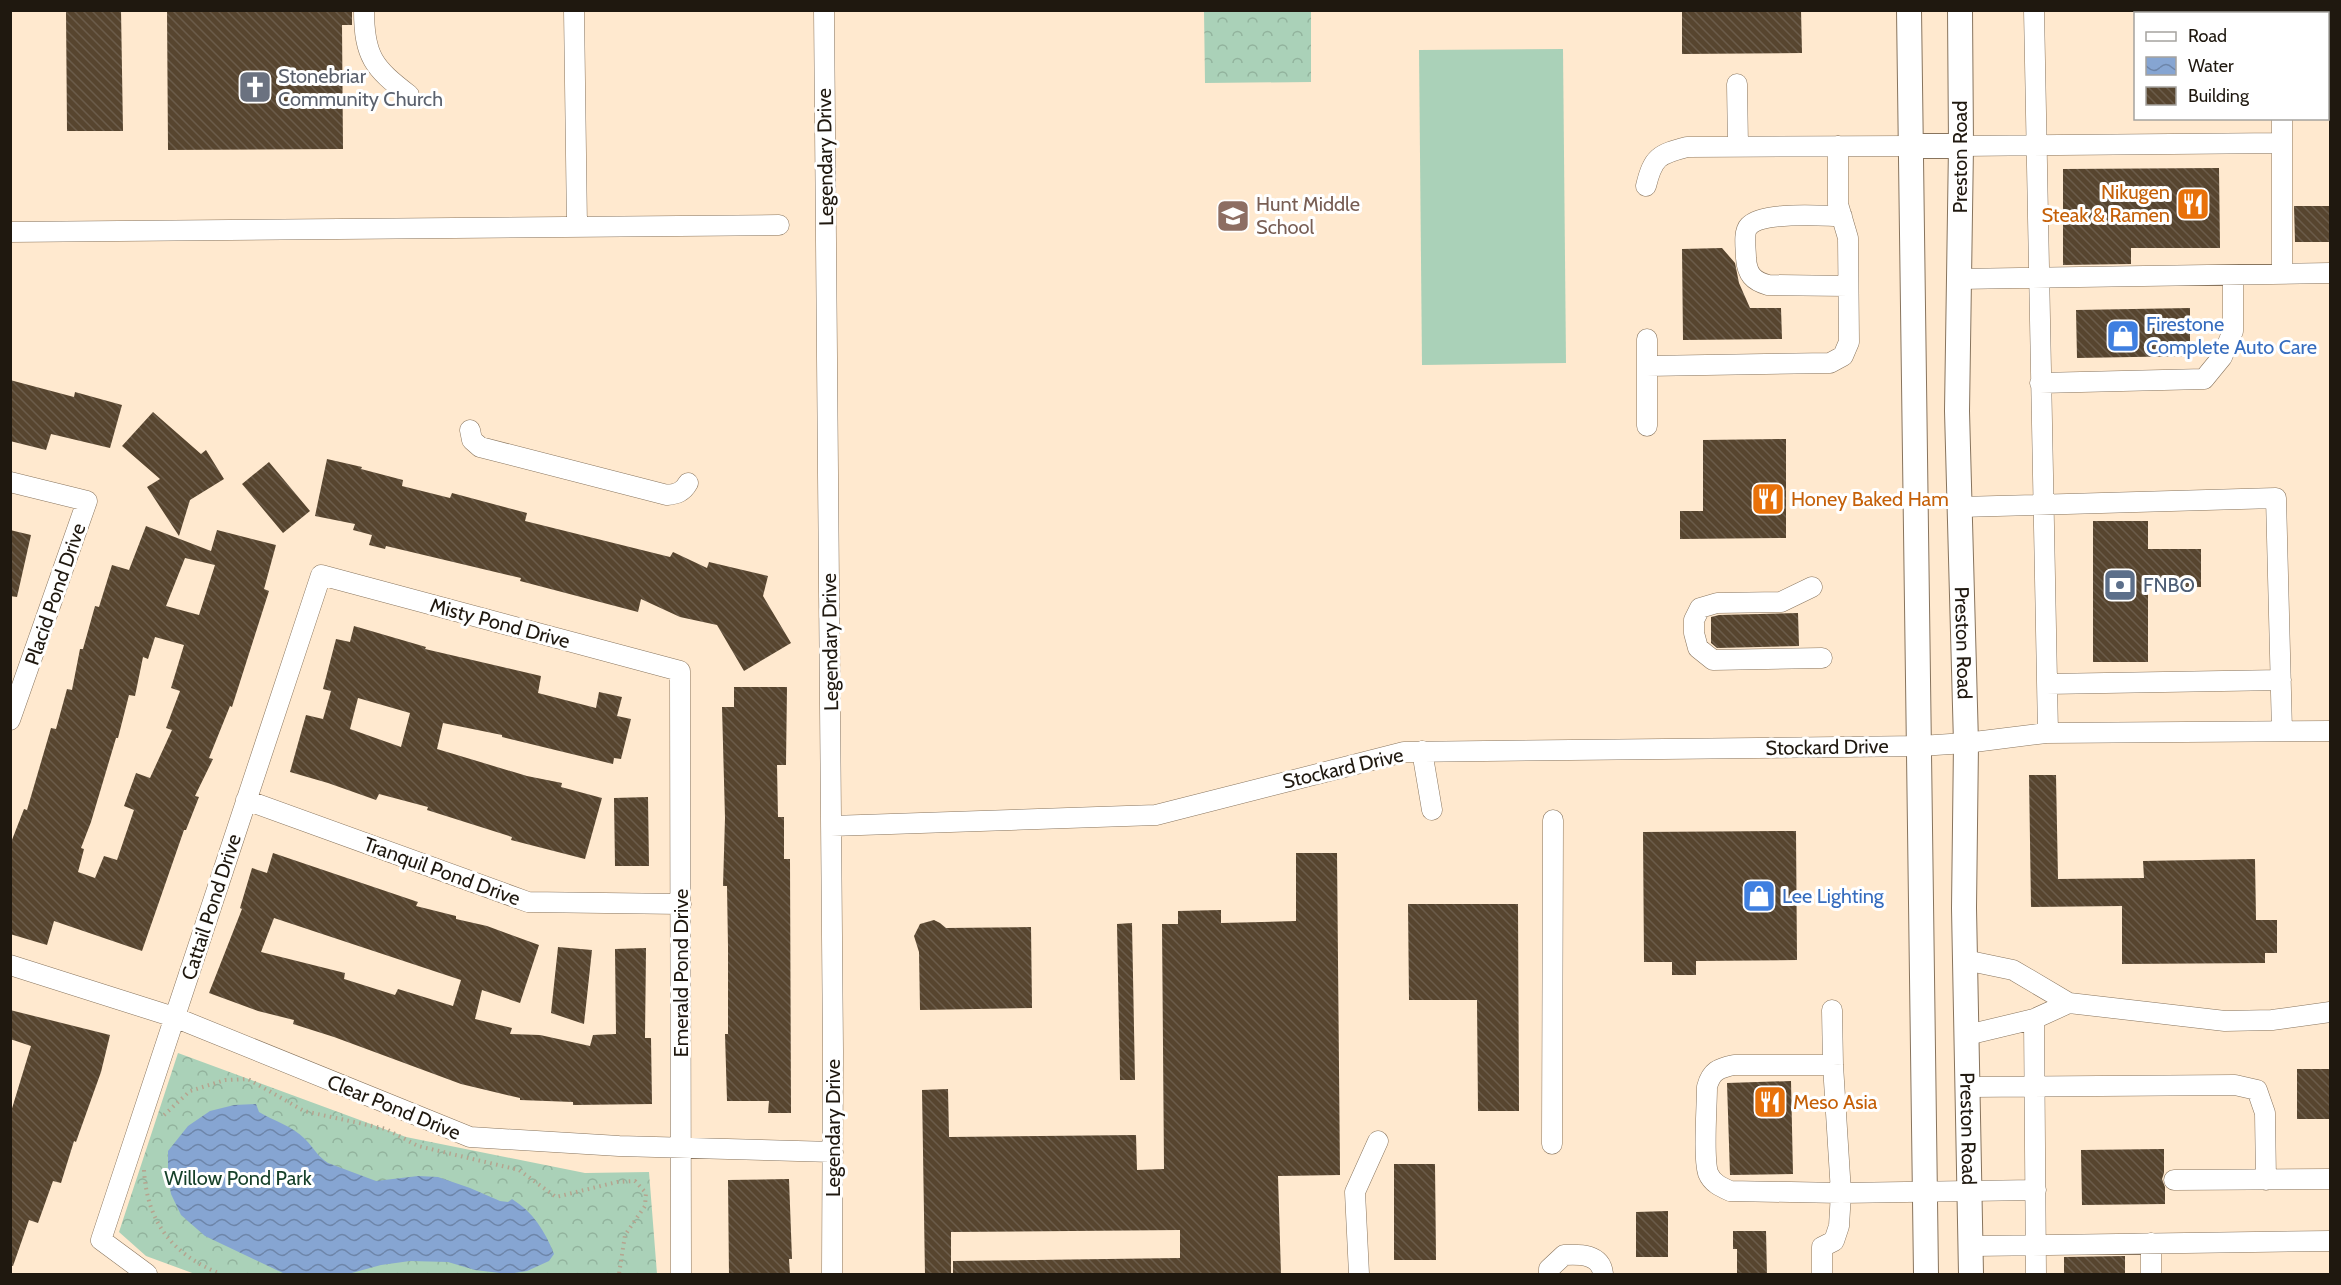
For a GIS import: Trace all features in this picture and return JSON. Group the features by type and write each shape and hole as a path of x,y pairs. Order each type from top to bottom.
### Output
{"main road":[{"path":"1909,10 1926,1275"},
{"name":"Preston Road","path":"1960,10 1961,146 1957,411 1966,742 1964,908 1971,1275"},
{"path":"1911,147 1961,146"}],"street":[{"path":"364,10 364,36 370,55 384,75 409,95"},
{"path":"574,10 577,227"},
{"name":"Legendary Drive","path":"824,10 831,826 832,1275"},
{"path":"2034,10 2048,733"},
{"path":"1737,84 1738,146"},
{"path":"2282,120 2282,274"},
{"path":"1961,146 2282,143"},
{"path":"1647,366 1830,363 1843,356 1849,342 1848,238 1838,204 1838,146"},
{"path":"1646,186 1651,166 1667,152 1687,147 1911,147"},
{"path":"1842,216 1773,218 1756,222 1748,226 1746,231 1746,256 1751,276 1757,282 1768,285 1848,285"},
{"path":"10,232 779,225"},
{"path":"1959,279 2331,273"},
{"path":"2040,383 2204,380 2222,357 2233,331 2233,275"},
{"path":"1647,339 1647,426"},
{"path":"470,430 472,440 480,447 667,495 677,494 684,490 688,483"},
{"name":"Placid Pond Drive","path":"10,482 87,501 10,720"},
{"path":"1960,507 2276,498 2282,731"},
{"name":"Misty Pond Drive","path":"321,575 680,671"},
{"name":"Cattail Pond Drive","path":"147,1275 101,1240 321,575"},
{"path":"1812,586 1781,602 1717,603 1700,608 1694,620 1694,633 1698,648 1713,660 1822,658"},
{"name":"Emerald Pond Drive","path":"680,671 681,1275"},
{"path":"2047,684 2281,680"},
{"name":"Stockard Drive","path":"831,826 1156,815 1404,752 1920,746 2048,733 2331,731"},
{"path":"1422,752 1432,810"},
{"name":"Tranquil Pond Drive","path":"246,800 528,902 681,904"},
{"path":"1551,1144 1553,820"},
{"path":"1965,960 2013,970 2069,1003 2225,1021 2272,1020 2331,1012"},
{"name":"Clear Pond Drive","path":"10,965 174,1017 470,1137 619,1146 833,1152"},
{"path":"1967,1035 2034,1019 2069,1003"},
{"path":"1822,1275 1822,1247 1834,1241 1839,1226 1841,1192 1832,1010"},
{"path":"2034,1019 2036,1275"},
{"path":"1833,1065 1734,1065 1720,1067 1710,1076 1707,1087 1708,1174 1717,1185 1730,1191 2036,1190"},
{"path":"1969,1087 2235,1085 2257,1090 2265,1113 2266,1180"},
{"path":"1359,1275 1355,1192 1378,1141"},
{"path":"2174,1180 2331,1179"},
{"path":"1972,1246 2331,1241"},
{"path":"2151,1243 2151,1275"},
{"path":"1549,1275 1549,1269 1564,1255 1582,1254 1596,1259 1603,1270 1603,1275"}],"path":[{"path":"162,1116 190,1091 225,1080 249,1079 304,1111 386,1130 418,1146 519,1170 556,1197 617,1182 635,1181 646,1193 645,1206 625,1234 619,1275"},
{"path":"144,1169 145,1192 158,1226 181,1254 221,1275"}],"green space":[{"path":"1204,11 1311,11 1311,82 1205,83"},
{"path":"1563,49 1566,363 1422,365 1419,50"},
{"name":"Willow Pond Park","path":"178,1053 406,1137 585,1173 649,1172 657,1274 195,1274 146,1256 119,1232"}],"water":[{"path":"256,1104 259,1112 300,1134 328,1163 376,1181 418,1176 438,1177 500,1201 508,1202 512,1199 538,1223 554,1254 549,1261 527,1271 508,1274 475,1270 448,1262 410,1261 381,1265 348,1274 285,1274 205,1236 181,1215 171,1194 168,1151 188,1126 210,1111 234,1105"}],"building":[{"path":"66,10 121,10 123,131 67,131"},
{"name":"Stonebriar Community Church","path":"167,10 352,10 352,25 342,25 343,149 168,150"},
{"path":"1682,10 1801,10 1802,53 1682,54"},
{"path":"2219,168 2220,248 2131,248 2131,264 2063,265 2063,169"},
{"path":"2294,206 2331,206 2331,242 2295,242"},
{"path":"1722,248 1735,263 1739,283 1750,308 1781,308 1782,339 1683,340 1682,249"},
{"path":"2190,308 2190,356 2077,358 2076,310"},
{"path":"10,380 74,397 75,392 122,405 110,448 51,434 46,450 10,441"},
{"path":"153,412 201,454 206,450 224,479 190,500 179,536 147,487 160,479 122,446"},
{"path":"1786,439 1786,538 1680,539 1680,511 1703,511 1703,440"},
{"path":"327,459 403,480 402,486 450,498 452,493 527,513 525,521 670,557 673,552 707,568 709,562 768,576 763,596 791,643 744,671 717,625 680,617 641,599 638,612 520,581 521,578 386,546 385,549 369,545 372,535 353,530 355,524 315,516"},
{"path":"269,462 310,511 283,533 242,484"},
{"path":"2093,521 2148,521 2148,549 2201,549 2201,587 2148,587 2148,662 2093,662"},
{"path":"146,526 211,551 217,530 276,545 264,589 269,591 232,707 230,706 209,758 213,759 195,796 199,797 186,830 184,830 142,951 54,921 47,945 10,934 10,845 24,809 27,810 51,728 56,729 67,689 72,690 80,649 83,649 95,606 99,607 112,565 129,570","holes":["185,558 215,565 199,615 166,606","155,637 184,645 171,688 180,691 166,728 172,730 150,778 136,773 124,806 134,810 117,860 104,856 95,878 78,872 84,849 81,848 116,738 118,738 129,695 135,696 143,657 148,659"]},
{"path":"10,530 31,535 17,597 10,596"},
{"path":"1798,613 1799,646 1717,648 1711,643 1711,617"},
{"path":"354,626 426,647 425,649 541,676 538,693 596,708 599,692 622,697 617,716 631,719 621,759 614,758 613,764 502,737 502,735 443,723 437,749 527,776 562,783 561,787 602,798 585,859 511,840 512,837 427,810 428,807 379,794 376,800 290,772 306,715 323,719 331,691 323,689 336,639 350,642","holes":["358,698 410,713 401,747 350,729"]},
{"path":"734,687 787,687 786,765 777,765 778,817 784,817 784,859 790,859 791,1113 768,1113 769,1101 727,1101 725,1034 728,1034 728,947 727,886 723,886 725,818 722,707 734,707"},
{"path":"2029,775 2056,775 2058,879 2144,878 2143,861 2255,859 2256,920 2277,920 2277,953 2265,953 2265,963 2122,964 2122,906 2031,907"},
{"path":"648,797 649,866 615,866 614,798"},
{"path":"1796,831 1797,960 1696,961 1696,975 1672,975 1672,962 1644,962 1643,832"},
{"path":"273,853 418,902 416,906 456,916 456,919 487,926 539,945 520,1003 482,990 475,1019 512,1028 510,1034 540,1035 590,1046 593,1035 616,1034 615,949 646,948 645,1038 651,1038 652,1104 573,1105 573,1102 520,1100 520,1098 461,1084 293,1024 294,1020 258,1011 209,993 242,909 240,908 252,868 267,873","holes":["274,918 461,980 453,1006 398,989 395,995 344,979 345,973 261,952"]},
{"path":"1296,853 1337,853 1340,1175 1278,1176 1281,1275 953,1275 953,1261 1180,1258 1180,1230 951,1232 951,1275 925,1275 922,1090 948,1089 949,1137 1136,1135 1137,1170 1164,1169 1162,924 1178,924 1178,911 1221,910 1221,923 1296,921"},
{"path":"1408,904 1518,904 1519,1111 1478,1111 1477,1000 1409,1000"},
{"path":"934,920 946,928 1031,927 1032,1008 920,1010 919,952 914,936 920,924"},
{"path":"1132,923 1135,1080 1120,1080 1117,924"},
{"path":"558,947 592,950 584,1024 551,1013"},
{"path":"10,1010 110,1035 101,1072 76,1142 74,1141 61,1183 53,1181 38,1223 29,1220 13,1266 10,1265 10,1115 31,1046 10,1039"},
{"path":"2297,1069 2331,1069 2331,1119 2297,1119"},
{"path":"1791,1081 1793,1174 1730,1175 1727,1083"},
{"path":"2164,1149 2162,1179 2165,1187 2165,1204 2082,1205 2081,1150"},
{"path":"1394,1164 1435,1164 1436,1260 1394,1260"},
{"path":"789,1179 792,1259 789,1259 790,1275 729,1275 728,1180"},
{"path":"1668,1211 1668,1257 1636,1257 1636,1212"},
{"path":"1733,1231 1766,1231 1767,1275 1737,1275 1737,1249 1733,1249"},
{"path":"2125,1256 2125,1275 2064,1275 2064,1257"}],"place":[{"name":"Stonebriar Community Church","path":"255,87"},
{"name":"Nikugen Steak & Ramen","path":"2193,204"},
{"name":"Hunt Middle School","path":"1233,216"},
{"name":"Firestone Complete Auto Care","path":"2123,336"},
{"name":"Honey Baked Ham","path":"1768,499"},
{"name":"FNBO","path":"2120,585"},
{"name":"Lee Lighting","path":"1759,896"},
{"name":"Meso Asia","path":"1770,1102"}]}
